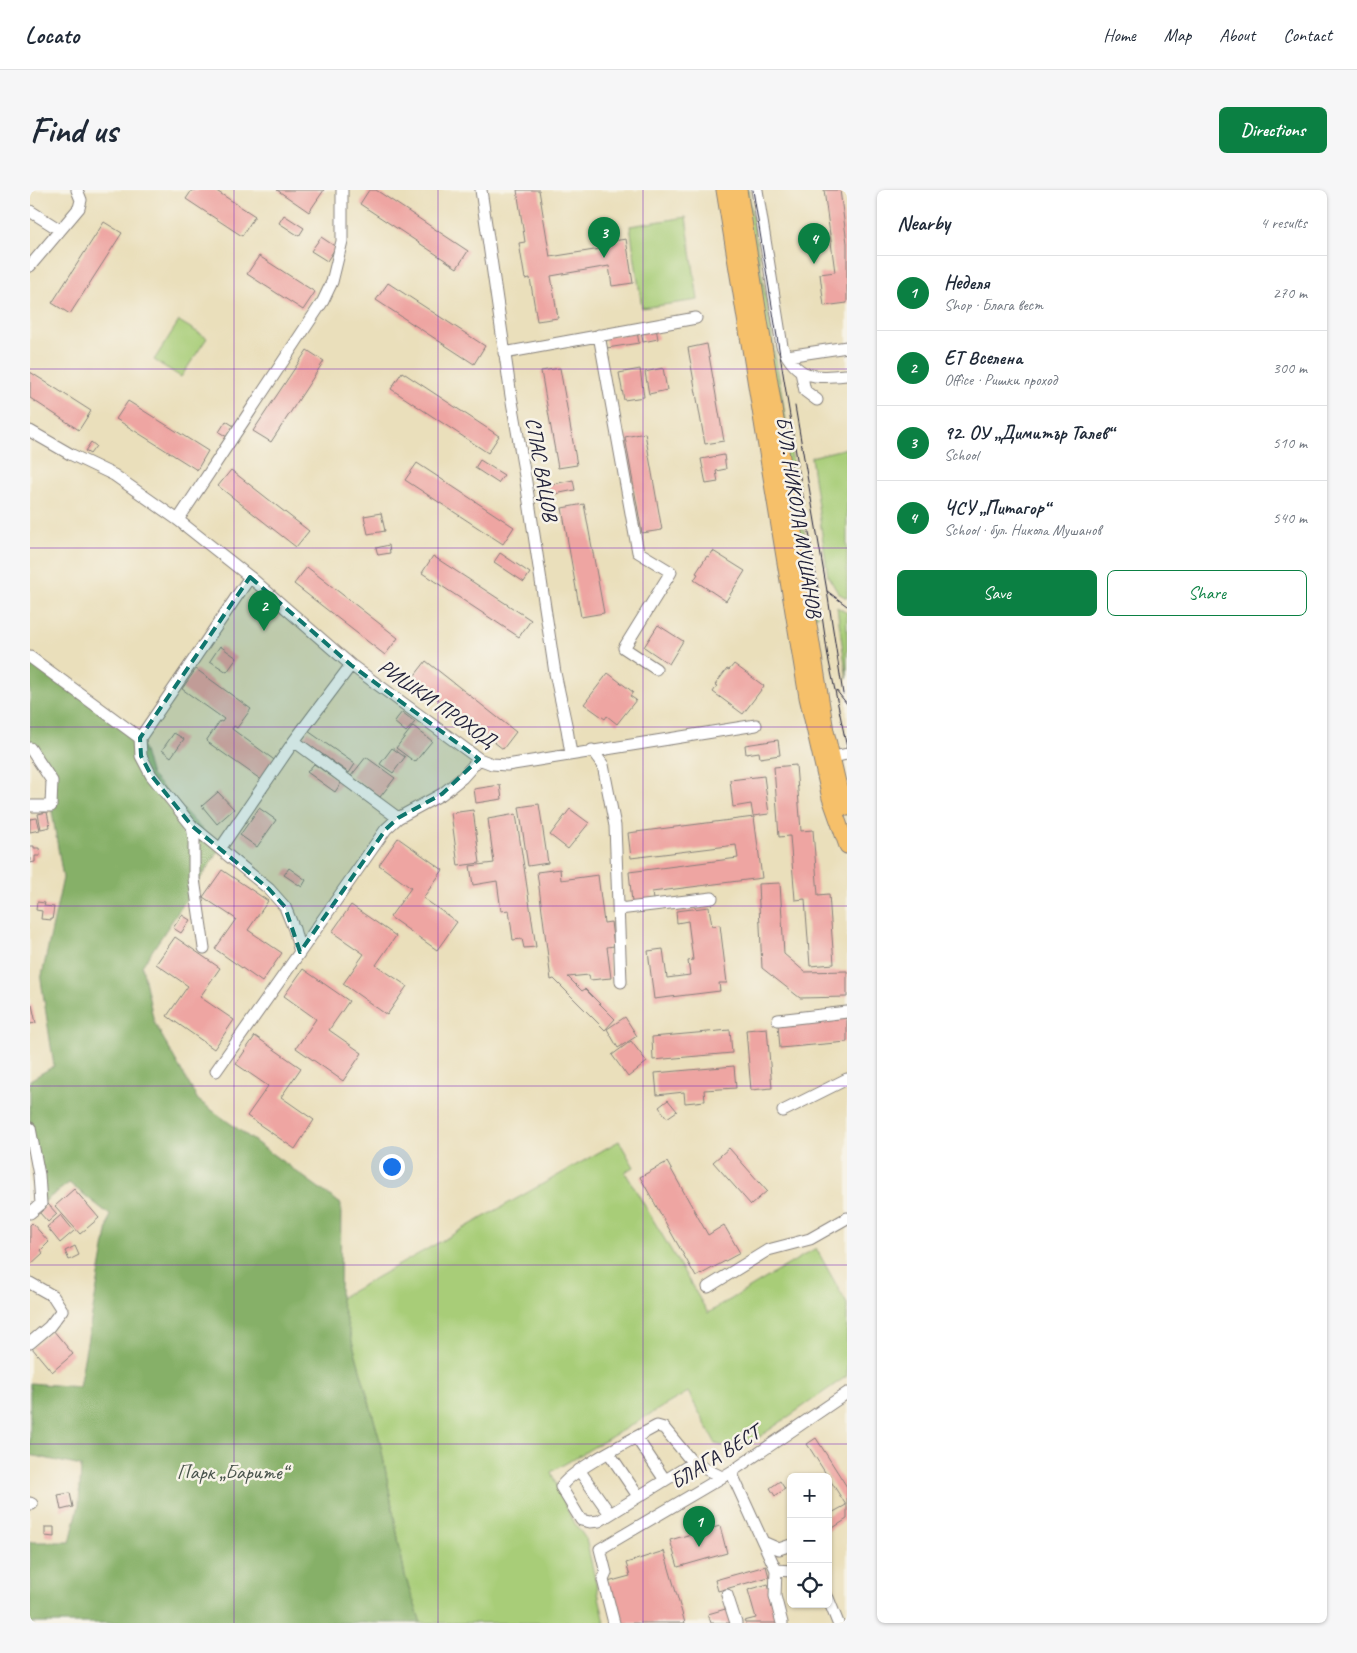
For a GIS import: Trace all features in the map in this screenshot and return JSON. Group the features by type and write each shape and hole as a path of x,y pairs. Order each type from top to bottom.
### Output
{"main road":[{"name":"БУЛ. НИКОЛА МУШАНОВ","path":"724,190 807,697 833,757 830,798 847,846"},
{"name":"БУЛ. НИКОЛА МУШАНОВ","path":"739,190 825,724 839,786 847,808"}],"street":[{"path":"30,266 81,204 80,196 76,190"},
{"path":"178,520 323,301 332,282 342,241 342,190"},
{"name":"СПАС ВАЦОВ","path":"481,190 504,353 555,673 571,754"},
{"path":"757,190 782,346 791,363 801,372 819,378 847,375"},
{"path":"30,211 60,230"},
{"path":"504,353 696,318"},
{"path":"599,336 638,552 671,572 624,648 656,669"},
{"path":"787,356 847,347"},
{"path":"801,372 805,391 817,400"},
{"name":"РИШКИ ПРОХОД","path":"30,431 70,454 114,475 178,520 250,577 351,665 479,759 492,764 508,765 756,725"},
{"path":"250,577 140,738 141,756 151,775 192,826 269,889 285,907 300,952"},
{"path":"30,657 140,738"},
{"path":"220,849 294,741 351,665"},
{"path":"294,741 398,818"},
{"path":"30,748 52,781 51,806 30,806"},
{"path":"592,750 603,765 615,826 621,982"},
{"path":"216,1071 386,829 398,818 442,794 462,778 479,759"},
{"path":"192,826 194,879 204,948"},
{"path":"619,909 712,898"},
{"path":"778,1020 847,1012"},
{"path":"783,1111 847,1079"},
{"path":"30,1128 39,1174 41,1204 30,1213"},
{"path":"708,1288 768,1250 810,1239 847,1218"},
{"path":"30,1283 53,1296 62,1310 49,1327 30,1343"},
{"name":"БЛАГА ВЕСТ","path":"614,1623 603,1580 606,1573 600,1549 726,1474 847,1393"},
{"path":"693,1463 598,1521 581,1520 560,1487 564,1481 579,1470 636,1437 657,1426 664,1428 693,1463 726,1474 776,1570 775,1596 782,1623"},
{"path":"636,1437 665,1480"},
{"path":"608,1453 638,1496"},
{"path":"579,1470 610,1514"},
{"path":"763,1542 779,1549 787,1546"},
{"path":"776,1570 787,1571"},
{"path":"727,1595 736,1623"},
{"path":"832,1608 838,1623 847,1621"}],"highlighted area":[{"path":"250,577 351,665 479,759 442,794 398,818 386,829 300,952 285,907 269,889 192,826 151,775 141,756 140,738"}],"green space":[{"path":"741,190 748,190 818,616 812,617"},
{"path":"686,217 698,300 642,308 630,226"},
{"path":"179,321 207,338 181,377 154,360"},
{"path":"847,448 847,598 838,593 828,576 811,457"},
{"path":"837,607 847,613 847,679"},
{"name":"Парк „Барите“","path":"30,657 140,738 151,775 220,849 142,966 154,1022 198,1100 341,1204 340,1298 380,1441 405,1576 421,1623 30,1623 30,1542 70,1542 79,1505 81,1466 30,1455 30,1383 79,1387 110,1215 69,1183 41,1204 30,1128 30,1080 54,1066 41,980 63,878 51,806 52,781 30,748"},
{"path":"619,1141 634,1167 625,1172 708,1313 816,1248 847,1304 847,1376 739,1451 716,1444 688,1392 551,1472 571,1518 586,1539 605,1623 421,1623 405,1576 380,1441 340,1298"}],"building":[{"path":"192,190 215,190 255,216 242,236 186,199"},
{"path":"277,190 324,190 309,212"},
{"path":"369,190 376,190 468,251 457,268 360,204"},
{"path":"517,190 539,190 550,257 607,248 607,242 626,239 633,283 612,286 609,266 551,276 558,318 537,321 530,278 525,279 519,243 525,242"},
{"path":"824,190 840,190 847,243 847,303 824,306 820,274 835,272"},
{"path":"284,215 304,228 299,236 279,223"},
{"path":"104,222 122,233 70,314 52,303"},
{"path":"321,237 336,247 327,261 311,251"},
{"path":"259,256 315,292 303,310 247,274"},
{"path":"388,283 485,346 474,364 376,300"},
{"path":"656,328 658,339 643,342 641,331"},
{"path":"637,332 639,343 607,348 605,337"},
{"path":"707,344 724,441 705,444 688,348"},
{"path":"307,350 324,361 271,442 253,431"},
{"path":"560,368 577,465 558,468 541,371"},
{"path":"663,368 667,390 649,394 645,372"},
{"path":"640,369 644,397 624,400 619,373"},
{"path":"30,372 91,411 79,430 30,398"},
{"path":"402,372 499,436 488,453 391,389"},
{"path":"128,401 208,451 197,470 116,419"},
{"path":"226,421 234,426 227,437 219,432"},
{"path":"645,433 662,530 642,533 625,437"},
{"path":"91,442 96,446 90,454 85,451"},
{"path":"724,455 726,469 716,471 718,482 706,484 701,459"},
{"path":"480,460 504,475 498,483 475,468"},
{"path":"417,463 514,527 503,544 405,480"},
{"path":"231,470 309,531 296,547 218,486"},
{"path":"573,480 575,490 550,495 548,485"},
{"path":"584,504 604,613 581,617 562,508"},
{"path":"381,513 385,531 368,534 364,516"},
{"path":"389,545 390,553 378,555 376,548"},
{"path":"713,551 745,571 726,601 694,580 698,574 696,573 707,556 709,557"},
{"path":"500,553 530,573 524,582 494,562"},
{"path":"433,556 531,620 519,637 422,573"},
{"path":"307,567 398,638 385,655 294,584"},
{"path":"658,625 683,641 669,664 644,647"},
{"path":"220,646 237,658 227,672 210,661"},
{"path":"426,661 516,732 503,749 412,679"},
{"path":"734,664 764,686 743,714 713,692 717,686 715,685 727,669 729,670"},
{"path":"196,669 251,709 237,728 234,726 232,729 277,762 263,781 206,741 220,721 222,722 224,719 182,689"},
{"path":"608,673 633,692 630,696 636,700 617,724 607,716 605,719 584,704"},
{"path":"402,712 415,722 406,732 394,722"},
{"path":"413,726 432,741 415,762 396,748"},
{"path":"308,731 355,764 349,773 302,740"},
{"path":"174,733 184,739 171,757 162,750"},
{"path":"778,740 780,755 760,758 759,752 746,754 745,745"},
{"path":"392,748 405,757 393,773 380,764"},
{"path":"366,757 395,778 380,797 351,776"},
{"path":"314,764 341,783 335,792 307,772"},
{"path":"796,765 801,831 813,830 818,895 829,894 834,964 810,966 805,899 795,900 790,836 779,837 774,767"},
{"path":"764,776 769,814 753,816 751,804 733,807 730,780"},
{"path":"500,785 502,799 476,803 474,789"},
{"path":"218,792 234,809 217,824 202,806"},
{"path":"539,804 548,863 528,866 519,807"},
{"path":"259,808 276,820 257,847 240,835"},
{"path":"570,809 589,823 568,849 550,835"},
{"path":"473,810 480,863 458,866 451,813"},
{"path":"47,812 50,827 41,829 38,814"},
{"path":"516,814 536,947 524,948 522,939 513,940 509,910 501,911 497,881 473,885 470,866 494,863 488,819"},
{"path":"754,817 762,878 652,892 653,900 632,902 629,872 738,858 736,845 631,858 628,833"},
{"path":"37,818 40,830 30,832 30,819"},
{"path":"398,838 443,870 423,898 457,922 437,950 390,917 411,888 379,865"},
{"path":"30,846 39,848 40,856 35,856 35,862 30,863"},
{"path":"289,868 306,880 302,887 284,875"},
{"path":"560,869 561,880 598,875 604,923 611,922 614,946 607,947 611,978 590,980 589,975 568,977 582,991 585,989 615,1019 605,1030 554,979 551,980 537,872"},
{"path":"222,870 268,901 248,930 282,953 262,982 215,949 236,919 203,897"},
{"path":"780,883 784,954 805,972 847,971 847,997 800,998 762,968 758,884"},
{"path":"37,902 45,903 44,906 54,907 52,920 41,919 42,911 36,910"},
{"path":"351,905 396,936 376,965 407,986 387,1015 343,984 364,954 332,932"},
{"path":"709,907 712,926 720,925 727,983 719,983 720,991 654,999 648,951 663,949 667,978 690,975 688,961 693,960 688,921 677,923 676,911"},
{"path":"182,915 190,920 181,933 173,928"},
{"path":"175,937 220,968 200,997 234,1020 214,1049 167,1016 188,986 156,964"},
{"path":"303,969 349,1001 329,1030 362,1053 343,1081 296,1048 316,1019 284,996"},
{"path":"30,1005 32,1005 36,1023 30,1024"},
{"path":"625,1017 637,1036 618,1048 607,1029"},
{"path":"847,1018 847,1042 780,1048 778,1024"},
{"path":"767,1028 772,1088 751,1090 746,1030"},
{"path":"730,1030 732,1053 653,1060 652,1037"},
{"path":"255,1036 301,1068 281,1097 314,1120 295,1149 247,1116 268,1086 236,1064"},
{"path":"631,1041 647,1062 628,1077 612,1055"},
{"path":"734,1066 736,1088 704,1090 705,1101 685,1103 684,1092 657,1095 655,1073"},
{"path":"668,1100 677,1111 667,1118 659,1107"},
{"path":"729,1148 767,1191 751,1205 713,1162"},
{"path":"667,1162 708,1235 724,1225 740,1253 696,1277 640,1177"},
{"path":"74,1189 99,1218 80,1234 55,1206"},
{"path":"48,1204 57,1214 48,1222 39,1212"},
{"path":"61,1215 74,1231 60,1243 47,1227"},
{"path":"32,1223 49,1242 41,1250 43,1253 30,1265 30,1225"},
{"path":"75,1246 79,1255 69,1260 65,1251"},
{"path":"53,1330 73,1354 52,1372 32,1348"},
{"path":"816,1438 847,1487 847,1519 832,1528 832,1513 846,1505 832,1483 832,1473 826,1473 807,1444"},
{"path":"780,1481 785,1489 775,1496 770,1488"},
{"path":"70,1493 73,1507 61,1510 58,1495"},
{"path":"720,1526 727,1553 678,1567 670,1540"},
{"path":"45,1527 54,1527 54,1537 45,1536"},
{"path":"664,1551 685,1623 616,1623 604,1583 630,1576 626,1563"},
{"path":"766,1566 769,1577 718,1591 715,1580"},
{"path":"768,1584 778,1623 745,1623 744,1621 756,1618 748,1590"},
{"path":"729,1608 733,1623 711,1623 708,1614"}],"tram line":[{"path":"753,190 828,657 847,748"},
{"path":"795,406 843,694"},
{"path":"827,591 847,606"},
{"path":"836,690 847,704"}],"place":[{"name":"92. ОУ „Димитър Талев“","path":"604,258"},
{"name":"ЧСУ „Питагор“","path":"814,264"},
{"name":"ЕТ Вселена","path":"264,631"},
{"name":"Неделя","path":"699,1547"}]}
